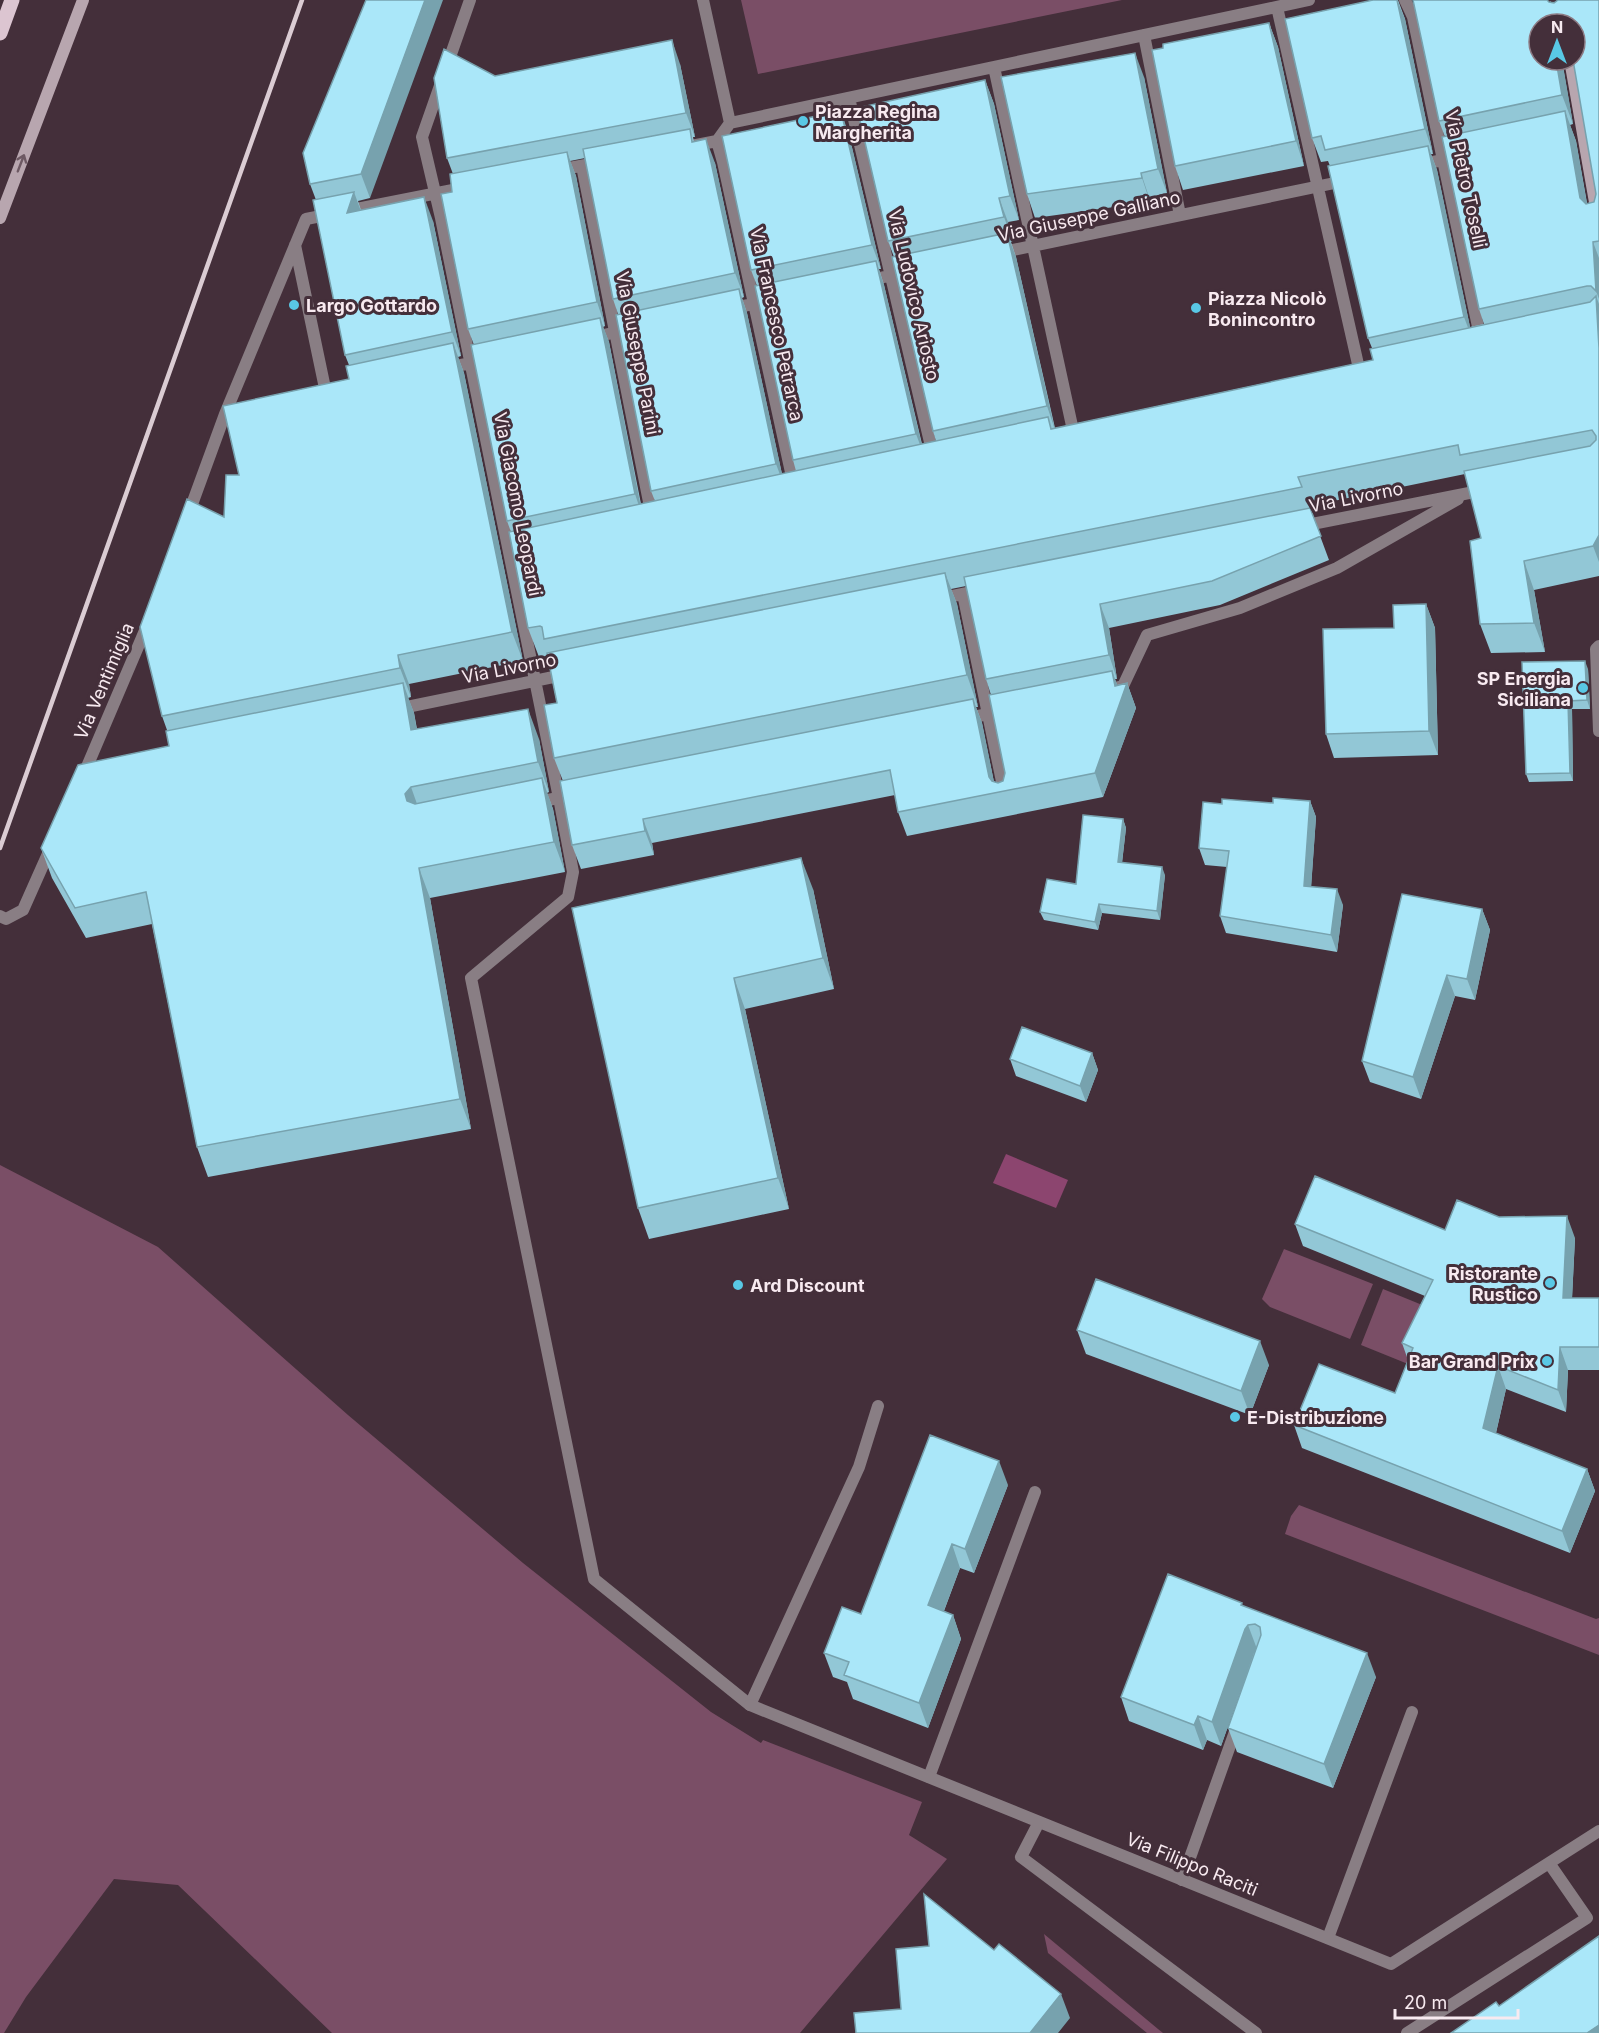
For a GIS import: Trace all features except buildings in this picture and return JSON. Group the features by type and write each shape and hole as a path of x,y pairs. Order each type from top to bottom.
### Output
{"main road":[{"path":"0,33 12,0"}],"street":[{"path":"0,218 83,0"},
{"name":"Via Giacomo Leopardi","path":"470,0 422,137 515,553 536,681 573,872 568,897 471,978 594,1579 750,1705"},
{"path":"703,0 730,123"},
{"path":"683,147 717,141 730,123 1309,0"},
{"name":"Via Pietro Toselli","path":"1405,0 1413,18 1483,348"},
{"path":"1277,6 1359,374"},
{"path":"1144,35 1180,215"},
{"path":"994,67 1075,434"},
{"path":"1571,72 1576,133 1599,225"},
{"name":"Via Ludovico Ariosto","path":"849,98 935,464"},
{"name":"Via Francesco Petrarca","path":"717,141 795,494"},
{"path":"1411,167 1478,153"},
{"path":"549,172 616,159"},
{"name":"Via Giuseppe Parini","path":"582,166 653,524"},
{"name":"Via Giuseppe Galliano","path":"980,256 1357,178"},
{"path":"184,526 216,438 231,413 306,219 481,185"},
{"path":"296,244 326,394"},
{"path":"857,283 924,268"},
{"path":"719,311 788,297"},
{"path":"583,339 650,325"},
{"path":"437,370 505,356"},
{"name":"Via Livorno","path":"1101,691 1123,686 1147,635 1240,608 1337,568 1474,492 1285,530"},
{"path":"928,601 997,587"},
{"path":"963,594 1006,800"},
{"name":"Via Ventimiglia","path":"75,793 91,770 151,614"},
{"path":"1599,646 1596,649 1599,732"},
{"name":"Via Livorno","path":"385,711 582,671"},
{"path":"953,721 1022,707"},
{"path":"525,805 594,791"},
{"path":"0,916 6,919 23,910 57,835"},
{"path":"750,1705 859,1467 878,1406"},
{"path":"929,1777 1035,1492"},
{"name":"Via Filippo Raciti","path":"750,1705 1391,1964 1599,1831"},
{"path":"1182,1880 1243,1709"},
{"path":"1328,1938 1412,1712"},
{"path":"1039,1822 1022,1857 1256,2033"},
{"path":"1407,2033 1587,1918 1549,1863"}],"shaded area":[{"path":"741,0 1122,0 758,74"},
{"path":"1006,1154 1068,1180 1056,1208 993,1183"},
{"path":"0,1165 158,1247 348,1415 523,1563 711,1712 761,1743 763,1740 922,1802 909,1835 947,1859 800,2033 332,2033 178,1885 114,1879 26,1997 4,2033 0,2033"},
{"path":"1284,1249 1373,1284 1350,1339 1270,1307 1262,1299"},
{"path":"1383,1289 1437,1311 1408,1364 1361,1345"},
{"path":"1299,1505 1596,1619 1599,1618 1599,1655 1285,1534 1291,1516"},
{"path":"1044,1934 1163,2033 1147,2033 1048,1953"}],"railway":[{"path":"0,848 302,0"}],"place":[{"name":"Piazza Regina Margherita","path":"803,121"},
{"name":"Largo Gottardo","path":"294,305"},
{"name":"Piazza Nicolò Bonincontro","path":"1196,308"},
{"name":"SP Energia Siciliana","path":"1583,688"},
{"name":"Ristorante Rustico","path":"1550,1283"},
{"name":"Ard Discount","path":"738,1285"},
{"name":"Bar Grand Prix","path":"1547,1361"},
{"name":"E-Distribuzione","path":"1235,1417"}]}
